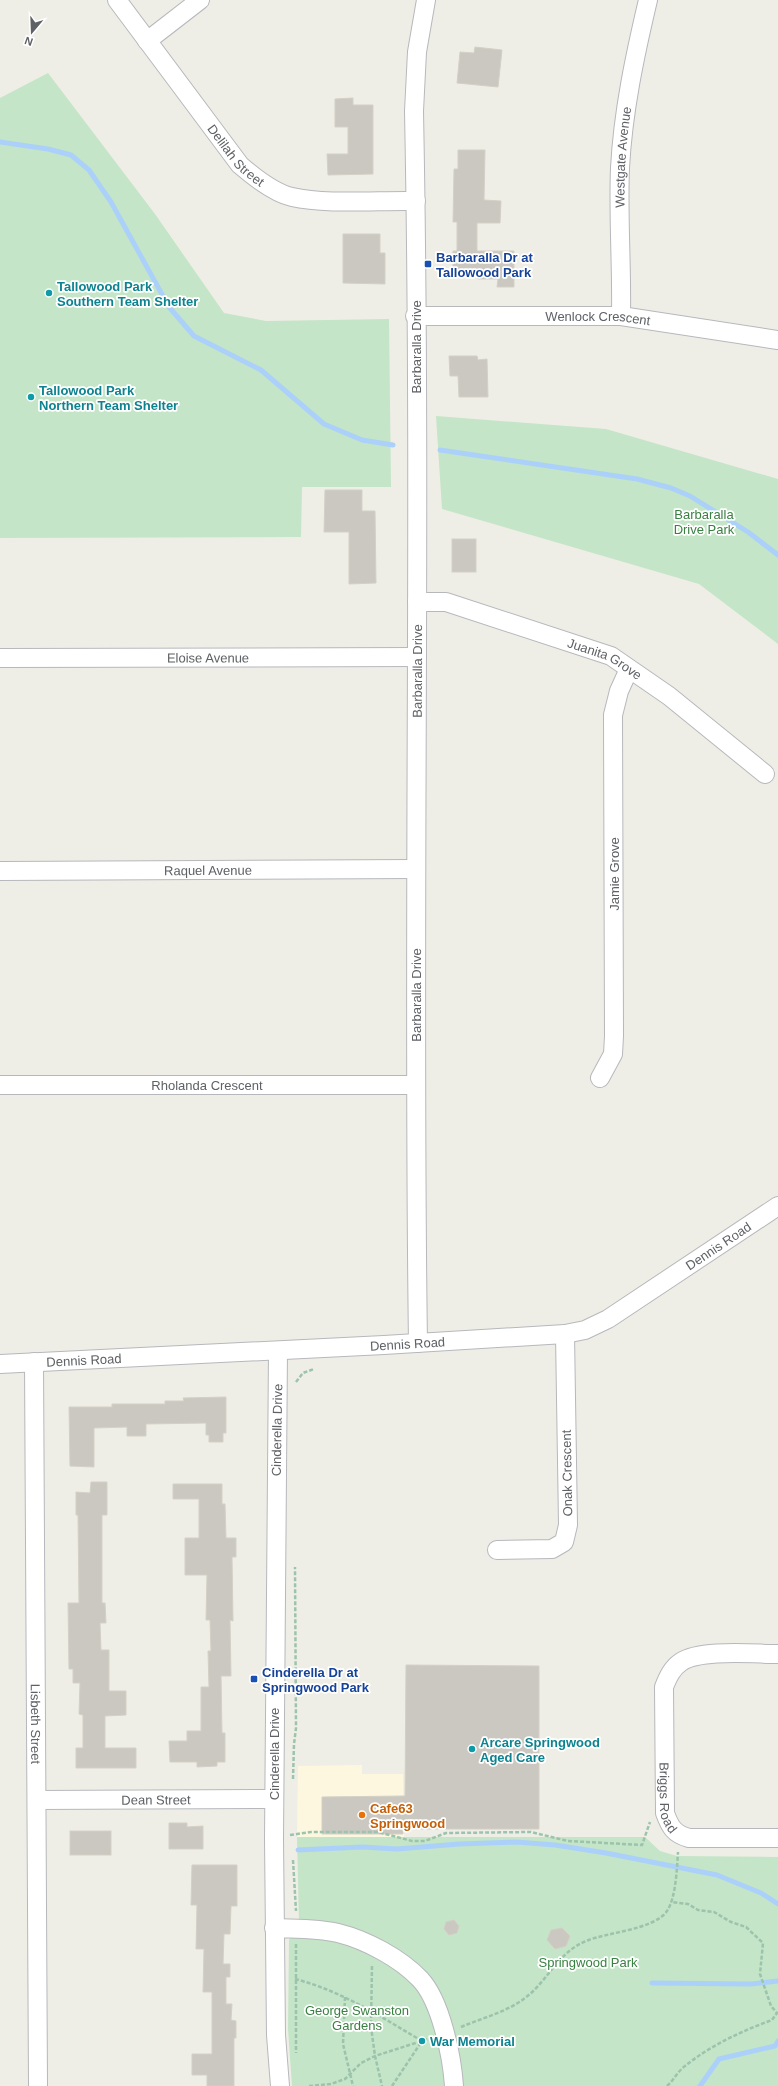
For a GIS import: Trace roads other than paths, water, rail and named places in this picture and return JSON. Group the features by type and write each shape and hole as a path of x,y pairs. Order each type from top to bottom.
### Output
{"street":[{"name":"Delilah Street","path":"117,0 240,165 257,180 291,197 322,201 416,201"},
{"path":"147,42 200,0"},
{"name":"Barbaralla Drive","path":"418,1343 415,1085 417,602 415,316 416,201 414,111 417,52 426,0"},
{"name":"Westgate Avenue","path":"621,316 620,168 631,74 648,0"},
{"name":"Wenlock Crescent","path":"415,316 621,316 778,340"},
{"name":"Juanita Grove","path":"417,602 446,602 611,656 668,696 765,774"},
{"name":"Eloise Avenue","path":"0,658 417,657"},
{"name":"Jamie Grove","path":"600,1078 613,1054 614,1036 613,715 619,691 629,669"},
{"name":"Raquel Avenue","path":"0,871 416,870"},
{"name":"Rholanda Crescent","path":"0,1085 415,1085"},
{"name":"Dennis Road","path":"0,1364 418,1343 565,1334 585,1330 608,1319 778,1206"},
{"name":"Onak Crescent","path":"497,1550 552,1549 564,1542 568,1525 565,1334"},
{"name":"Cinderella Drive","path":"278,1351 274,1736 274,1928 276,2035 280,2086"},
{"name":"Lisbeth Street","path":"34,1362 38,2086"},
{"name":"Briggs Road","path":"778,1654 697,1655 682,1662 672,1671 664,1686 664,1813 670,1828 678,1835 689,1838 778,1838"},
{"name":"Dean Street","path":"37,1800 274,1799"},
{"path":"274,1928 338,1933 372,1946 400,1963 421,1980 432,1998 446,2033 453,2069 454,2086"}],"waterway":[{"path":"0,142 48,149 71,155 89,170 111,202 169,307 194,336 261,370 324,424 362,440 393,445"},
{"path":"440,450 637,479 671,488 690,496 748,532 778,555"},
{"path":"298,1850 362,1847 397,1849 459,1844 516,1842 555,1845 606,1853 717,1875 761,1893 778,1904"},
{"path":"652,1983 751,1984 778,1981"},
{"path":"700,2086 719,2059 775,2046 778,2041"}],"place":[{"name":"Barbaralla Dr at Tallowood Park","path":"428,264"},
{"name":"Tallowood Park Southern Team Shelter","path":"49,293"},
{"name":"Tallowood Park Northern Team Shelter","path":"31,397"},
{"name":"Cinderella Dr at Springwood Park","path":"254,1679"},
{"name":"Arcare Springwood Aged Care","path":"472,1749"},
{"name":"Cafe63 Springwood","path":"362,1815"},
{"name":"War Memorial","path":"422,2041"}],"park label":[{"name":"Barbaralla Drive Park","path":"704,522"},
{"name":"Springwood Park","path":"588,1962"},
{"name":"George Swanston Gardens","path":"357,2018"}]}
